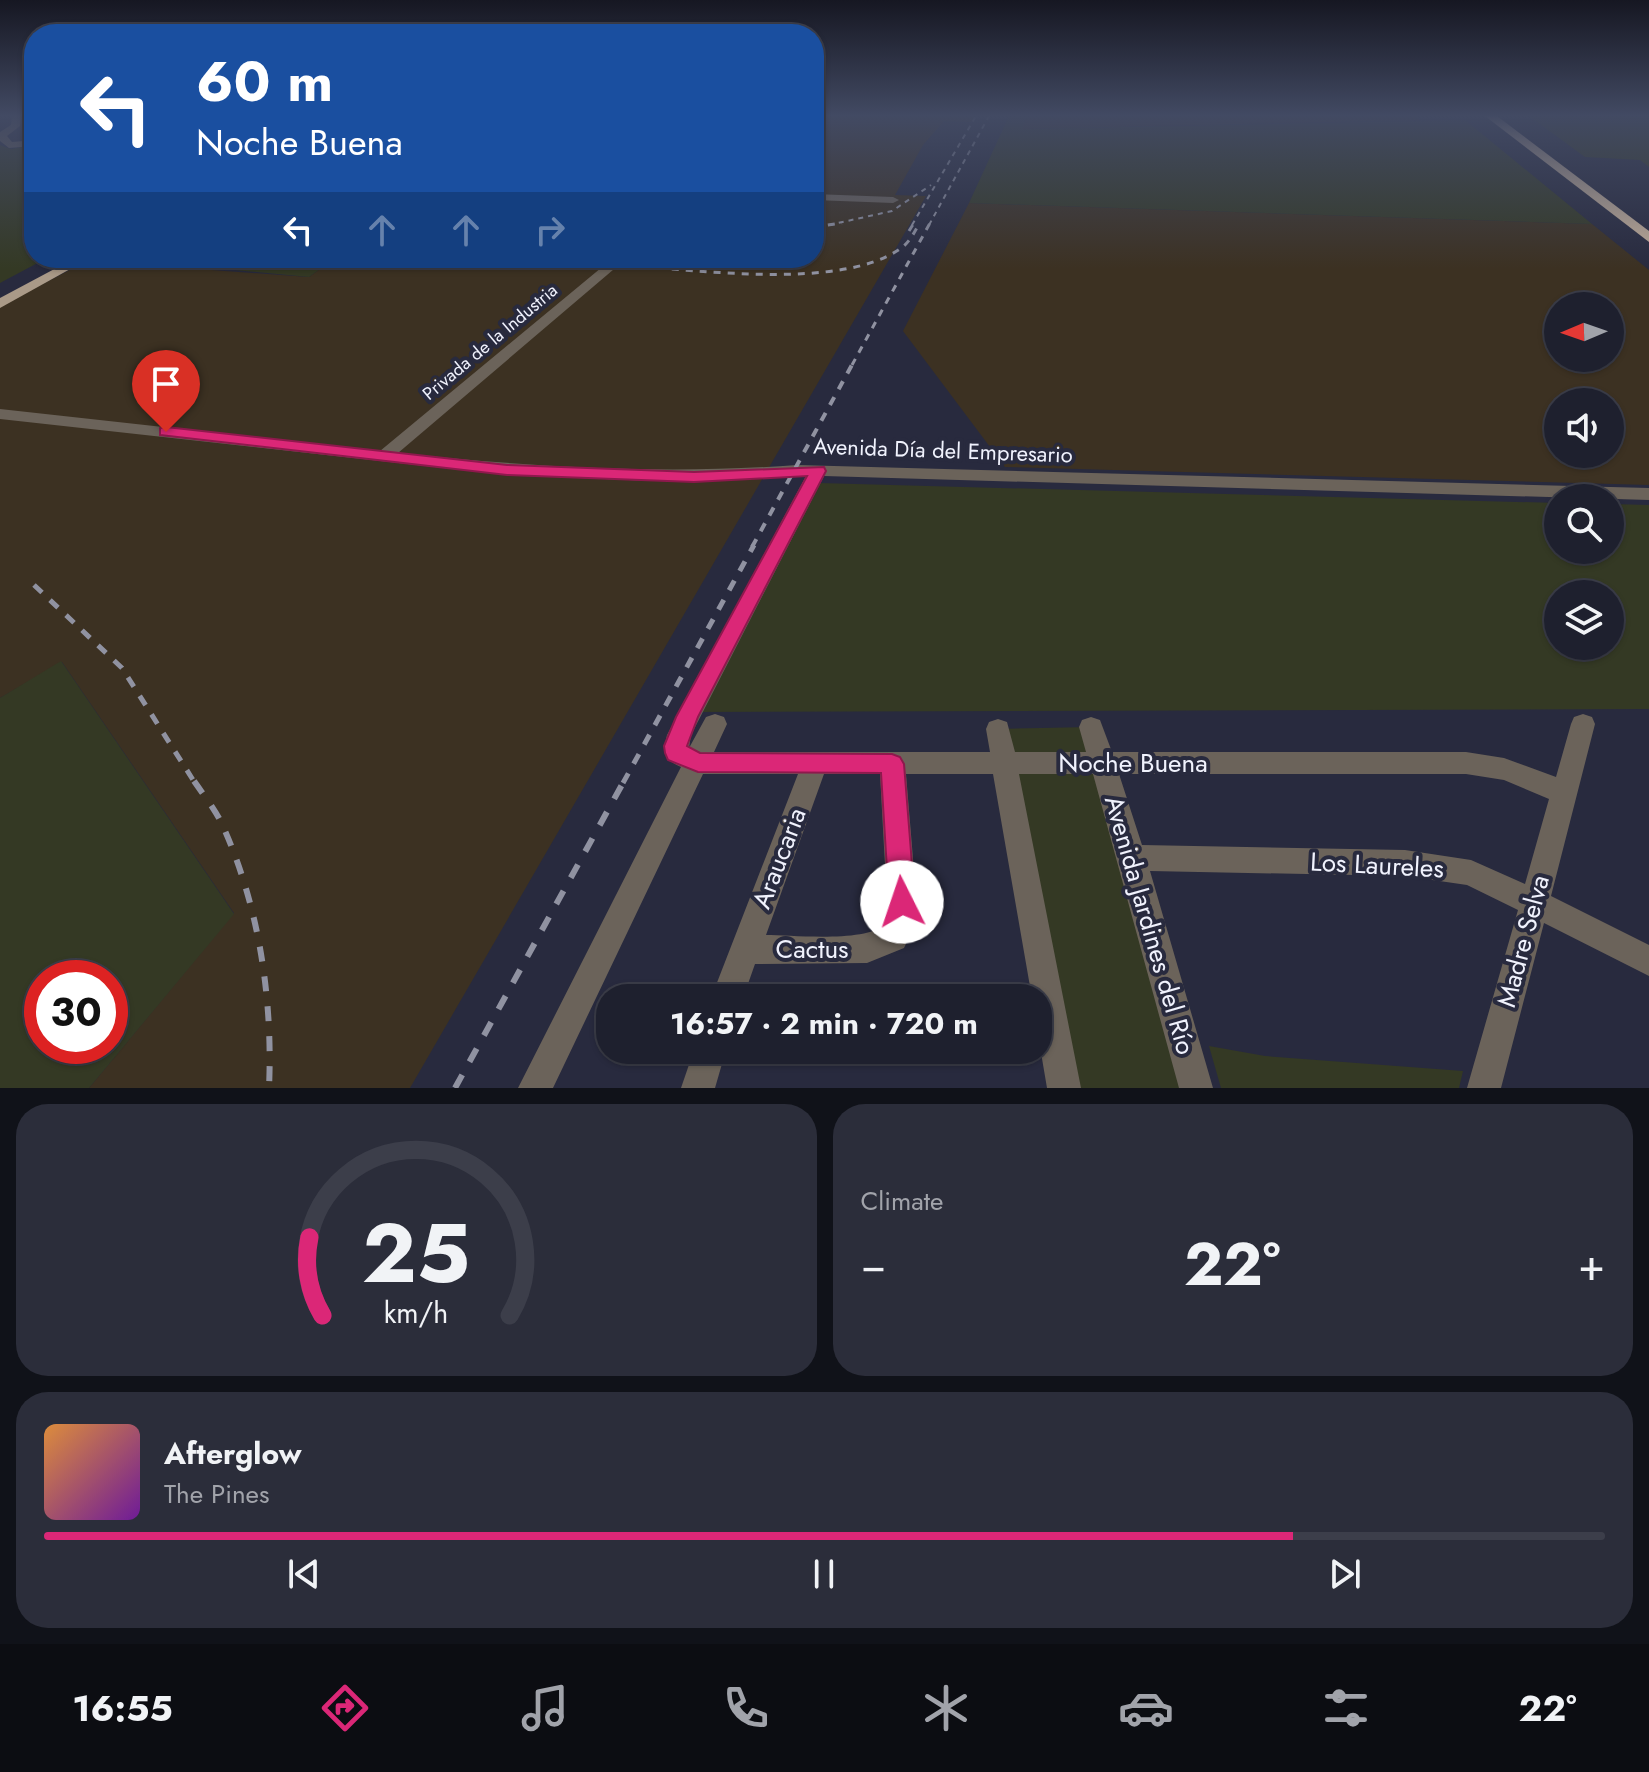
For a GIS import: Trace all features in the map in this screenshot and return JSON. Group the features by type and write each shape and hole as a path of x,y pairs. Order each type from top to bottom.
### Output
{"highway":[{"path":"1556,167 1649,238"},
{"path":"1579,167 1613,192"}],"main road":[{"path":"0,292 44,268"},
{"path":"0,304 66,268"}],"street":[{"path":"824,197 893,200"},
{"name":"Privada de la Industria","path":"385,455 609,268"},
{"name":"Avenida Día del Empresario","path":"0,414 507,470 694,477 818,471 1649,494"},
{"path":"698,763 676,753 679,735 818,471"},
{"path":"535,1088 715,724"},
{"name":"Madre Selva","path":"1484,1088 1583,724"},
{"name":"Avenida Jardines del Río","path":"1091,727 1132,858 1196,1088"},
{"path":"998,729 1064,1088"},
{"name":"Noche Buena","path":"698,763 1495,765 1534,777 1563,793"},
{"name":"Araucaria","path":"732,984 815,764"},
{"name":"Cactus","path":"744,949 857,950 880,948 894,937 902,919 902,902 892,764"},
{"name":"Los Laureles","path":"1132,858 1435,864 1471,873 1649,961"},
{"path":"698,1088 706,1064"}],"shaded area":[{"path":"824,167 911,167 895,195 926,196 410,1088 89,1088 109,1064 128,1064 128,1041 234,913 62,662 0,698 0,306 73,268 184,268 309,277 321,268 824,268"},
{"path":"969,203 1592,224 1649,270 1649,485 1005,467 903,331"}],"green space":[{"path":"0,167 24,167 24,268 28,268 0,283"},
{"path":"986,167 1522,167 1592,224 969,203"},
{"path":"214,268 321,268 309,277"},
{"path":"819,483 1544,503 1544,564 1624,564 1624,504 1649,505 1649,709 697,712"},
{"path":"61,661 234,914 128,1041 128,960 24,960 24,1064 109,1064 89,1088 0,1088 0,698"},
{"path":"1091,727 1196,1088 1064,1088 1052,1023 1052,984 1045,984 998,729"},
{"path":"1209,1046 1265,1056 1463,1071 1459,1088 1221,1088"}],"railway":[{"path":"912,225 946,167"},
{"path":"929,225 961,167"},
{"path":"831,225 892,211 931,185"},
{"path":"831,225 842,223"},
{"path":"909,231 914,223"},
{"path":"852,365 930,223"},
{"path":"659,268 770,274 843,270 874,262 900,249 919,224"},
{"path":"824,226 831,225"},
{"path":"752,547 853,363"},
{"path":"623,783 754,545"},
{"path":"34,585 122,668 195,783"},
{"path":"194,781 221,822 254,919 266,986 269,1088"},
{"path":"455,1088 624,781"}],"route":[{"path":"166,432 507,470 694,477 818,471 687,717 675,746 676,753 698,763 892,764 902,902"}]}
